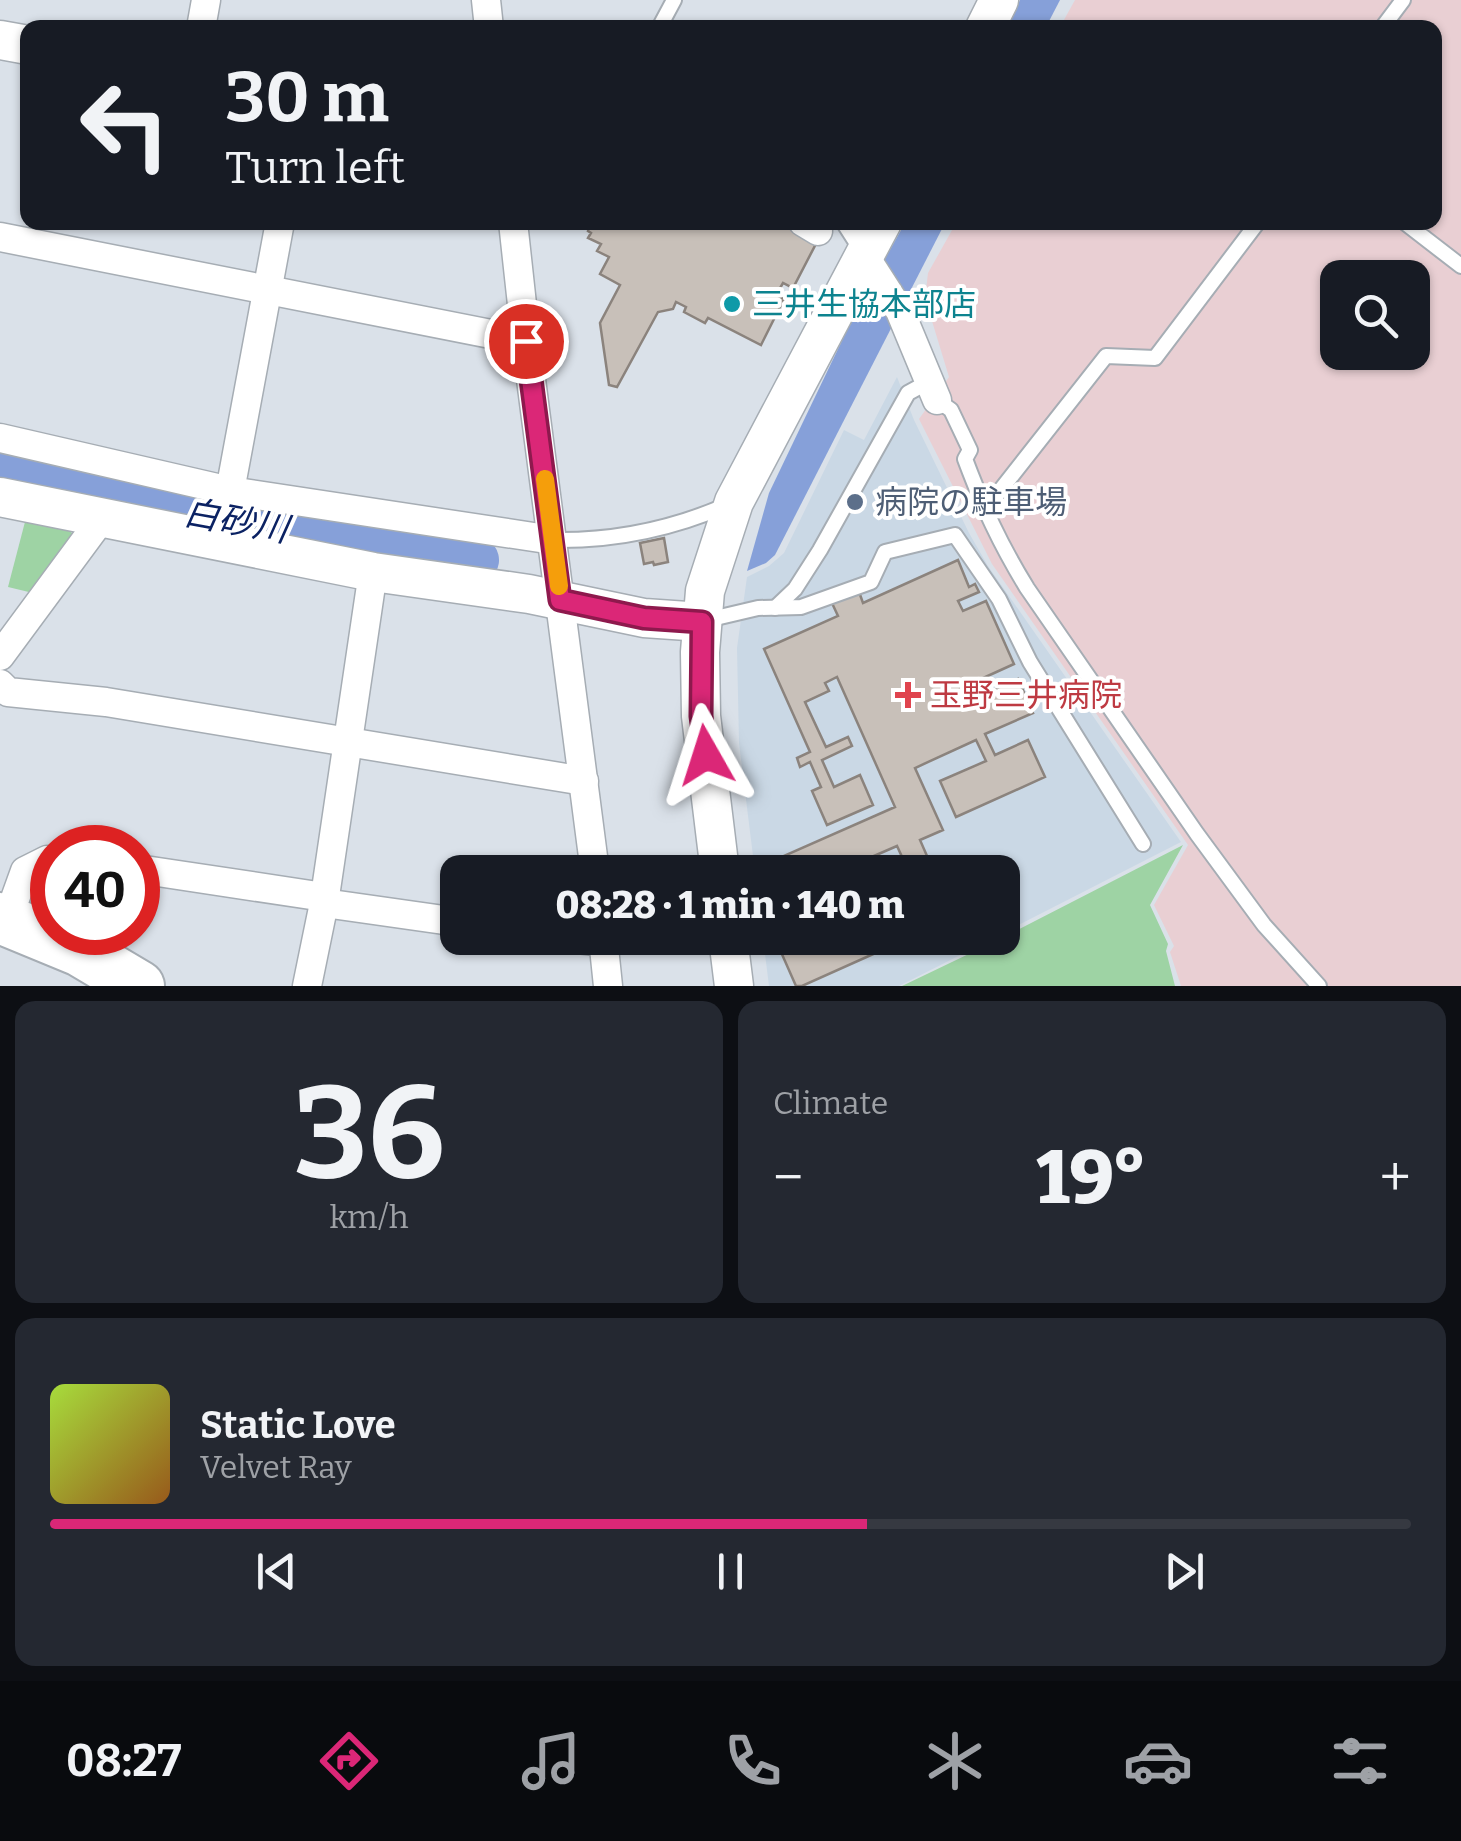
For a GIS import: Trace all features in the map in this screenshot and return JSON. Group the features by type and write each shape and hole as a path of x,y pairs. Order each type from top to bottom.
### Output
{"highway":[{"path":"3,920 80,950 138,986"}],"street":[{"path":"226,515 279,230"},
{"path":"514,230 593,855"},
{"path":"0,237 526,341"},
{"path":"874,250 933,390"},
{"path":"718,855 701,716 705,591 734,502 874,250"},
{"path":"0,438 226,515 374,572 560,600 644,618 702,622"},
{"path":"0,496 102,518 226,515 553,540"},
{"path":"0,656 102,518"},
{"path":"307,986 324,900 374,572"},
{"path":"0,684 8,692 106,702 584,782"},
{"path":"3,920 25,871 30,869"},
{"path":"160,873 440,919"},
{"path":"605,955 608,986"},
{"path":"730,955 734,986"}],"lane":[{"path":"832,230 874,250"},
{"path":"984,511 1106,356 1155,358 1252,230"},
{"path":"1414,230 1461,266"},
{"path":"775,608 795,589 820,550 908,393 933,390 951,410 970,450 965,459 984,511 1027,588 1197,834 1264,925 1319,986"},
{"path":"553,540 668,528 734,502"},
{"path":"702,622 758,608 801,607 871,582 884,552 955,535 999,598 1030,662 1144,844"}],"shaded area":[{"path":"1075,0 1461,0 1461,986 1181,986 1170,952 1174,946 1154,905 1188,845 992,564 919,419 949,377 925,298 928,273 952,230 1442,230 1442,20 1064,20"},
{"name":"玉野三井病院","path":"897,377 914,420 988,566 1181,842 1020,924 1020,855 753,855 739,743 737,648 747,577 784,553 844,430 864,440"},
{"path":"765,955 960,955 899,986 769,986"}],"green space":[{"path":"26,518 69,529 75,538 33,593 8,587"},
{"path":"1183,845 1150,905 1168,944 1166,951 1175,986 902,986 967,955 1020,955 1020,929"}],"water":[{"path":"1020,0 1060,0 1050,20 1010,20"},
{"path":"901,230 941,230 775,555 747,571 769,493 860,303"}],"building":[{"name":"三井生協本部店","path":"804,230 819,238 793,288 783,283 776,295 784,299 761,345 708,318 705,323 684,312 686,307 676,302 673,309 658,312 617,387 609,385 600,323 620,285 600,274 609,257 597,251 601,244 588,238 588,231"},
{"path":"664,538 668,562 644,564 640,543"},
{"path":"958,560 969,587 975,584 979,592 958,601 963,611 986,601 1014,664 981,679 983,684 971,689 975,698 1018,679 1033,713 985,734 995,755 1028,740 1045,777 956,817 940,781 986,761 976,740 915,768 943,830 920,840 927,855 901,855 897,846 876,855 786,855 895,807 837,677 825,683 829,691 805,702 826,747 848,737 852,746 822,760 834,787 860,775 873,805 827,825 812,791 821,787 810,762 800,767 797,758 810,752 764,649 838,616 831,601 858,589 863,603"},
{"path":"782,955 871,955 802,986 796,986"}],"waterway":[{"name":"白砂川","path":"0,473 215,519 475,560"}],"slow traffic":[{"path":"545,479 559,586"}],"place":[{"name":"三井生協本部店","path":"732,304"},
{"name":"病院の駐車場","path":"855,502"},
{"name":"玉野三井病院","path":"908,695"}],"route":[{"path":"526,341 560,600 644,618 702,622 701,716 706,755"}]}
